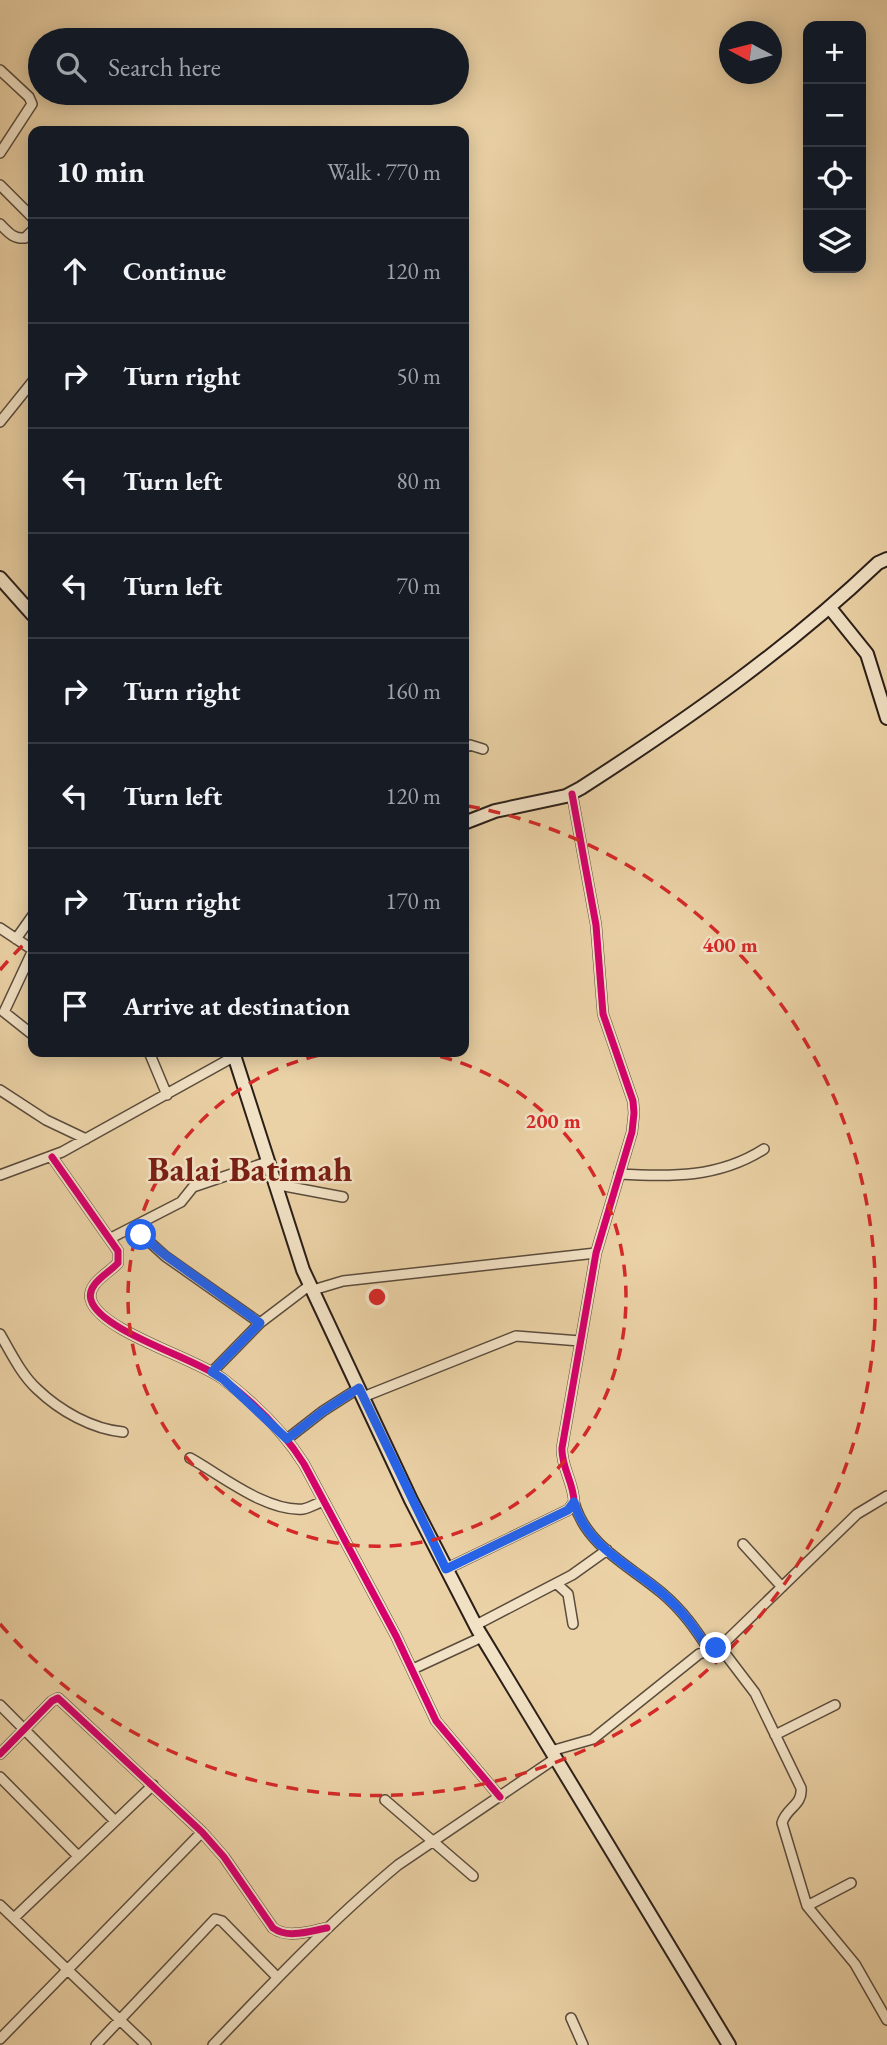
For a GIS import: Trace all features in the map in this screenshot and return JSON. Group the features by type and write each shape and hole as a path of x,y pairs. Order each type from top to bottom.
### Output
{"main road":[{"path":"469,821 495,811 572,794 681,723 830,608 887,559"},
{"path":"0,578 28,609"},
{"path":"830,608 867,654 887,718"},
{"path":"235,1057 300,1261 446,1569 479,1631 729,2045"}],"street":[{"path":"0,70 28,96"},
{"path":"0,153 31,105"},
{"path":"0,185 28,213"},
{"path":"0,224 18,238 28,235"},
{"path":"0,422 28,388"},
{"path":"469,746 483,749"},
{"path":"572,794 596,925 603,1014 633,1101 634,1123 596,1253 562,1455 574,1502 582,1524 592,1538 660,1591 687,1616 709,1650"},
{"path":"16,939 28,922"},
{"path":"0,928 28,947"},
{"path":"28,961 2,1016 28,1032"},
{"path":"151,1057 167,1095"},
{"path":"0,1175 52,1157 167,1095 229,1057"},
{"path":"0,1090 46,1120 86,1139"},
{"path":"619,1174 668,1177 696,1174 729,1167 764,1149"},
{"path":"52,1157 118,1251 119,1259 115,1266 91,1288 90,1297 96,1310 141,1340 223,1379 287,1439 324,1501 413,1669 441,1729 500,1797"},
{"path":"111,1238 181,1202 193,1187 267,1162"},
{"path":"274,1184 343,1197"},
{"path":"134,1227 165,1255 260,1323"},
{"path":"212,1372 260,1323 312,1287 343,1281 596,1253"},
{"path":"0,1335 17,1364 37,1388 85,1422 104,1430 123,1432"},
{"path":"287,1439 323,1411 361,1392 516,1336 580,1341"},
{"path":"190,1458 234,1486 276,1503 305,1509 324,1501"},
{"path":"213,2045 327,1928 393,1870 500,1797 554,1755 593,1739 699,1654 720,1647 856,1514 887,1496"},
{"path":"446,1569 568,1510 574,1502"},
{"path":"744,1544 782,1587"},
{"path":"413,1669 557,1584 607,1550"},
{"path":"557,1584 568,1594 573,1624"},
{"path":"720,1647 747,1680 802,1793 800,1801 785,1815 782,1823 807,1906 855,1964 887,2020"},
{"path":"0,1754 58,1698 202,1832 224,1857 276,1930 292,1934 327,1928"},
{"path":"0,1705 115,1821"},
{"path":"775,1735 835,1705"},
{"path":"0,1777 77,1856"},
{"path":"13,1918 153,1785"},
{"path":"384,1800 473,1876"},
{"path":"0,2039 202,1832"},
{"path":"807,1906 851,1883"},
{"path":"0,1905 146,2045"},
{"path":"96,2045 215,1919 222,1921 277,1977"},
{"path":"571,2018 583,2045"}],"cycle path":[{"path":"446,1569 568,1510 574,1502 562,1448 596,1253 632,1132 634,1113 633,1101 603,1014 596,925 572,794"},
{"path":"52,1157 118,1251 118,1263 99,1279 90,1294 98,1311 129,1333 223,1379 257,1408 287,1440 304,1464 396,1636 436,1721 500,1797"},
{"path":"0,1754 58,1698 202,1832 224,1857 273,1928 292,1934 327,1928"}],"district":[{"name":"Balai Batimah","path":"250,1168"}],"route":[{"path":"141,1235 260,1323 212,1372 223,1379 287,1439 359,1388 446,1569 568,1510 574,1502 582,1524 592,1538 660,1591 687,1616 709,1650 716,1648"}]}
